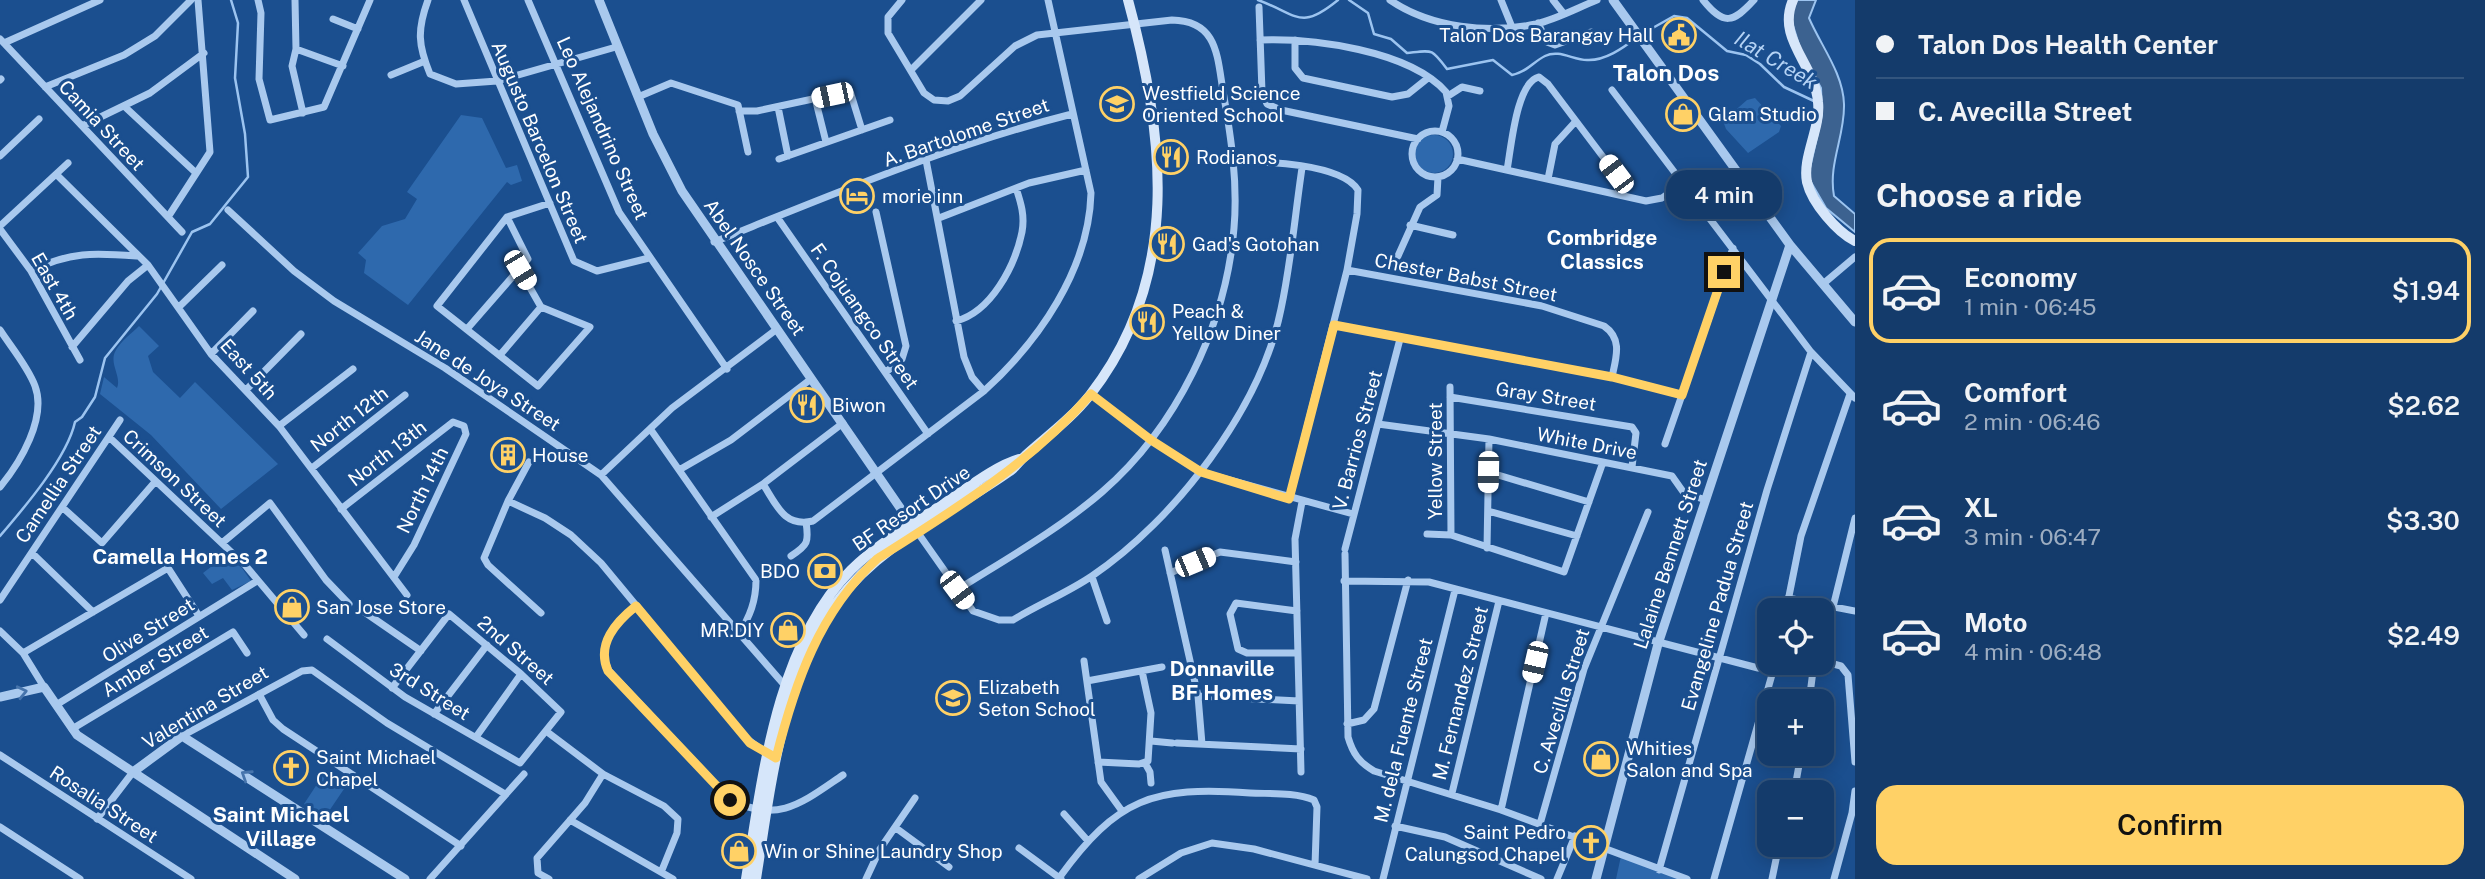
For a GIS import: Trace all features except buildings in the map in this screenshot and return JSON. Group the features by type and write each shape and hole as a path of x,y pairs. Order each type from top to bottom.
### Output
{"main road":[{"name":"BF Resort Drive","path":"746,879 762,811 771,756 807,634 849,572 1023,457 1069,420 1091,394 1133,322 1146,289 1159,218 1155,134 1128,0"},
{"path":"1793,0 1788,12 1788,27 1817,94 1816,124 1807,174 1809,188 1827,215 1855,241"},
{"name":"BF Resort Drive","path":"756,879 762,811"}],"street":[{"path":"2,41 100,0"},
{"path":"45,87 124,55 155,36 191,0"},
{"path":"168,217 210,152 198,0"},
{"path":"258,0 261,13 259,79 270,120 324,107 370,0"},
{"path":"295,0 296,49 292,66 303,113"},
{"path":"428,0 419,28 425,61 430,74 456,84 498,81 616,47"},
{"name":"Augusto Barcelon Street","path":"464,0 574,261 584,268 597,271 649,258"},
{"name":"Leo Alejandrino Street","path":"528,0 619,212 727,369"},
{"name":"Abel Nosce Street","path":"600,0 616,47 682,191 714,242 915,529"},
{"path":"902,0 888,17 887,26 924,93 934,100 948,101 960,96 1015,46 1037,35 1189,21 1200,26 1209,36 1217,53 1234,163 1234,227 1229,268 1217,312 1189,380 1151,440 1104,490 1077,513 957,590"},
{"path":"911,70 981,0"},
{"path":"763,484 782,514 793,522 813,521 984,391 1031,341 1073,269 1090,219 1091,193 1048,0"},
{"path":"1390,0 1441,22 1482,29 1538,23 1597,0"},
{"path":"1501,0 1512,27"},
{"path":"1553,0 1564,14"},
{"path":"1613,0 1790,245 1855,322"},
{"path":"1703,0 1715,15 1728,19 1741,14 1754,0"},
{"path":"1259,7 1262,92 1273,108 1418,139"},
{"path":"333,19 358,29"},
{"path":"1538,23 1547,42 1555,45 1591,32"},
{"path":"1260,40 1295,40 1358,49 1397,62 1441,86 1448,96 1449,106 1442,132"},
{"path":"1295,40 1295,68 1303,78 1392,97 1408,94 1428,78"},
{"name":"Camia Street","path":"2,41 182,232"},
{"path":"296,49 343,66"},
{"path":"82,126 150,93 204,53"},
{"path":"391,75 425,61"},
{"path":"1507,170 1518,105 1533,78 1544,79 1616,174 1620,195"},
{"path":"638,97 671,83 738,105 748,152"},
{"path":"1448,96 1462,87 1480,91"},
{"path":"1612,90 1811,352 1853,396 1801,536 1788,598"},
{"path":"739,111 778,107 850,91 862,130"},
{"path":"815,99 826,142"},
{"path":"124,106 196,173"},
{"path":"778,107 788,156"},
{"name":"A. Bartolome Street","path":"714,242 926,160 1016,128 1072,114"},
{"path":"0,156 39,119"},
{"path":"779,159 890,120"},
{"path":"1548,179 1555,144 1576,121"},
{"path":"1429,132 1442,132 1455,143 1457,159 1450,171 1438,177 1423,173 1413,161 1413,146 1429,132"},
{"path":"1457,159 1654,200 1683,183"},
{"path":"926,160 964,357 972,377 984,391"},
{"path":"1234,163 1259,160 1346,177 1358,190 1347,270 1289,499"},
{"path":"0,228 68,163"},
{"path":"915,529 973,611 999,620 1013,620 1092,577 1149,528 1201,472 1238,414 1269,348 1281,311 1302,168"},
{"path":"939,218 1017,188 1086,170"},
{"name":"East 5th","path":"57,174 148,265 180,306 211,354 279,426 407,595"},
{"path":"1398,256 1420,207 1437,195 1438,177"},
{"path":"956,321 976,313 985,304 1015,253 1022,231 1023,212 1017,188"},
{"path":"520,270 541,307 590,327 539,386 437,306 507,217 550,203"},
{"name":"Jane de Joya Street","path":"228,210 294,271 334,301 456,376 601,475 789,691"},
{"path":"876,212 906,346 902,359 886,372"},
{"path":"467,329 520,270 527,256 507,217"},
{"name":"F. Cojuangco Street","path":"776,217 928,434"},
{"path":"1410,225 1454,235"},
{"name":"East 4th","path":"0,228 30,271 80,360"},
{"name":"Lalaine Bennett Street","path":"1596,879 1658,644 1790,245"},
{"path":"1665,444 1733,248"},
{"path":"30,271 52,260 78,253 138,256"},
{"path":"1823,284 1855,257"},
{"path":"72,347 128,281 148,265"},
{"path":"180,306 222,265"},
{"name":"Chester Babst Street","path":"1347,270 1542,306 1604,326 1612,331 1617,340 1612,377"},
{"path":"500,355 541,307"},
{"path":"211,354 253,311"},
{"path":"1334,325 1612,377 1682,395"},
{"path":"601,475 672,408 777,329"},
{"path":"0,330 35,386 39,405 32,432 0,487"},
{"path":"246,390 301,334"},
{"name":"V. Barrios Street","path":"1400,339 1353,514 1345,552 1344,581 1348,723 1352,751 1361,764 1374,771 1406,779"},
{"name":"Evangeline Padua Street","path":"1659,870 1767,490 1811,352"},
{"path":"279,426 353,369"},
{"path":"679,470 731,440 811,379"},
{"name":"Yellow Street","path":"1450,387 1451,536"},
{"path":"1091,394 1151,440 1201,472 1289,499 1353,514"},
{"name":"North 12th","path":"312,468 405,395"},
{"name":"Gray Street","path":"1450,397 1626,425 1635,429 1632,467"},
{"name":"Camellia Street","path":"0,600 4,588 32,553 120,420"},
{"name":"North 13th","path":"341,509 453,422"},
{"name":"North 14th","path":"394,577 414,545 466,434 464,426 453,422"},
{"path":"711,517 763,484 842,424"},
{"name":"White Drive","path":"1378,424 1489,439 1672,476 1684,493 1706,500"},
{"path":"650,430 756,580 756,596 751,612 739,634"},
{"name":"Crimson Street","path":"108,437 222,543 304,635"},
{"path":"1487,548 1489,439"},
{"path":"529,462 508,500 484,558 488,565 541,613"},
{"path":"1427,534 1451,536 1564,572 1603,462"},
{"path":"1488,472 1589,502"},
{"path":"62,507 102,543 155,483"},
{"path":"508,500 545,518 571,535 601,563 750,743 771,756"},
{"path":"1301,772 1295,539 1302,502"},
{"path":"222,543 270,503 326,580 349,604"},
{"path":"1488,511 1577,536"},
{"name":"C. Avecilla Street","path":"1540,824 1584,669 1648,512"},
{"path":"1834,603 1855,517"},
{"path":"791,556 806,546 809,540 806,522"},
{"path":"1165,550 1198,696 1202,744"},
{"path":"1170,573 1220,552 1296,562"},
{"path":"32,553 93,612"},
{"path":"23,653 168,568 199,617"},
{"path":"1092,577 1107,621"},
{"path":"1344,581 1408,580 1757,668"},
{"path":"1348,723 1364,720 1374,709 1408,580"},
{"name":"Olive Street","path":"57,705 257,581"},
{"name":"M. dela Fuente Street","path":"1383,879 1455,590"},
{"name":"M. Fernandez Street","path":"1452,793 1499,601"},
{"path":"1297,611 1241,603 1232,606 1230,614 1238,649 1247,653 1298,653"},
{"path":"636,606 620,621 604,646 603,659 608,671 730,800 762,811 793,807 843,775"},
{"path":"1834,607 1855,611"},
{"path":"360,609 421,652 392,688"},
{"path":"1501,810 1546,613"},
{"name":"2nd Street","path":"421,652 450,614 560,709 546,731"},
{"path":"0,631 23,653 74,732 295,879"},
{"name":"Amber Street","path":"74,732 233,632 247,653"},
{"name":"3rd Street","path":"327,639 392,688 520,763 546,731"},
{"path":"434,714 486,645"},
{"path":"1084,661 1103,788 1122,811"},
{"path":"1834,664 1840,666 1848,675 1855,762"},
{"path":"1087,681 1162,667"},
{"name":"Valentina Street","path":"97,819 133,772 182,736 302,671 312,670 387,723 505,794"},
{"path":"1142,671 1150,697 1150,755 1145,763"},
{"path":"475,737 521,674"},
{"path":"1714,879 1772,675"},
{"path":"0,697 44,687"},
{"path":"259,694 273,720 283,729 461,846"},
{"path":"1198,696 1299,701"},
{"path":"546,731 603,774 664,807 678,820 677,833 662,870"},
{"path":"182,736 405,879"},
{"path":"1151,741 1301,748"},
{"name":"Rosalia Street","path":"0,755 191,879"},
{"path":"1098,762 1145,763"},
{"path":"1145,763 1150,772 1151,783"},
{"path":"430,879 524,774"},
{"path":"549,879 537,873 537,858 570,820 603,774"},
{"path":"1406,779 1575,836 1687,879"},
{"path":"1018,848 1060,879 1088,841 1122,811 1145,799 1185,790 1310,798 1317,807 1315,865"},
{"path":"1834,879 1851,837 1855,791"},
{"path":"866,879 880,849 915,799"},
{"path":"1064,814 1088,841"},
{"path":"570,820 662,870 673,879"},
{"path":"1395,826 1444,837 1541,879"},
{"path":"0,827 80,879"},
{"path":"896,828 949,867"},
{"path":"1557,879 1575,836"},
{"path":"1139,879 1181,853 1212,843 1254,849 1367,879"},
{"path":"1772,879 1777,857"}],"shaded area":[{"path":"1797,0 1816,0 1809,18 1836,71 1843,93 1844,116 1833,173 1834,196 1855,214 1855,232 1826,208 1808,177 1822,115 1821,88 1801,51 1790,16"},
{"path":"1755,98 1781,126 1779,132 1748,153 1726,129 1723,121 1747,100"},
{"path":"461,115 482,118 506,168 517,165 522,181 511,185 507,182 408,305 364,273 366,260 358,253 382,226 405,219 417,199 407,192"},
{"path":"1434,135 1447,141 1453,154 1447,167 1434,173 1421,167 1415,154 1421,141"},
{"path":"139,326 159,346 148,356 153,372 180,398 195,382 278,464 221,509 151,435 100,394 104,377 117,388 114,355 121,343"},
{"path":"225,556 242,568 251,581 232,590 223,578 212,584 203,573"},
{"path":"325,772 346,786 325,817 304,804"},
{"path":"1621,856 1688,879 1616,879"}],"waterway":[{"path":"0,536 54,467 75,422 82,417 95,397 105,358 157,294 192,232 210,224 248,177 245,134 235,78 238,23 231,0"},
{"name":"Ilat Creek","path":"1258,0 1291,15 1307,18 1325,10 1338,0"},
{"name":"Ilat Creek","path":"1349,0 1368,13 1374,34 1391,39 1407,53 1431,52 1447,69 1493,60 1512,75 1522,72 1550,54 1594,60 1620,50 1636,38"},
{"name":"Ilat Creek","path":"1642,34 1674,16 1687,18 1727,51 1746,55 1760,64 1784,87 1816,102"}],"place":[{"name":"Talon Dos Barangay Hall","path":"1679,35"},
{"name":"Westfield Science Oriented School","path":"1117,104"},
{"name":"Glam Studio","path":"1683,114"},
{"name":"Rodianos","path":"1171,157"},
{"name":"morie inn","path":"857,196"},
{"name":"Gad's Gotohan","path":"1167,244"},
{"name":"Peach & Yellow Diner","path":"1147,322"},
{"name":"Biwon","path":"807,405"},
{"name":"House","path":"508,455"},
{"name":"BDO","path":"825,571"},
{"name":"San Jose Store","path":"292,607"},
{"name":"MR.DIY","path":"788,630"},
{"name":"Elizabeth Seton School","path":"953,698"},
{"name":"Whities Salon and Spa","path":"1601,759"},
{"name":"Saint Michael Chapel","path":"291,768"},
{"name":"Saint Pedro Calungsod Chapel","path":"1591,843"},
{"name":"Win or Shine Laundry Shop","path":"739,851"}],"district":[{"name":"Talon Dos","path":"1666,72"},
{"name":"Combridge Classics","path":"1602,249"},
{"name":"Camella Homes 2","path":"180,556"},
{"name":"Donnaville BF Homes","path":"1222,680"},
{"name":"Saint Michael Village","path":"281,826"}],"route":[{"path":"730,800 608,671 603,659 604,646 620,621 636,606 750,743 776,758 793,695 808,656 836,603 857,578 877,559 1017,465 1023,457 1069,420 1091,394 1151,440 1201,472 1289,499 1334,325 1612,377 1682,395 1724,272"}]}
